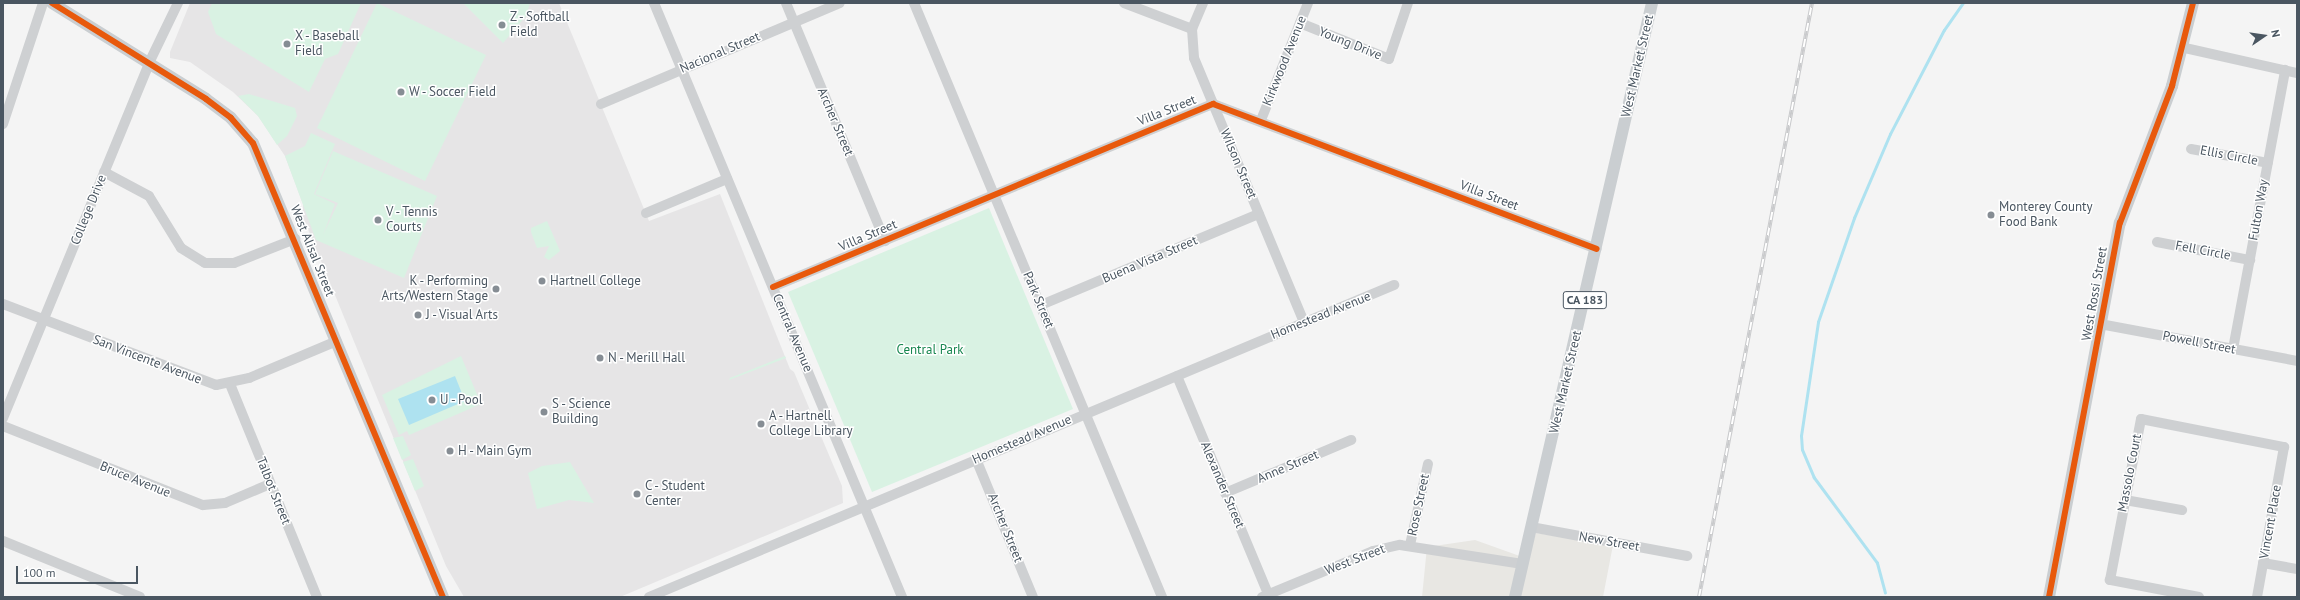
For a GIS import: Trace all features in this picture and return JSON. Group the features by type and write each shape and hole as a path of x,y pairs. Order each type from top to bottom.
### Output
{"main road":[{"name":"West Alisal Street","path":"52,3 220,109 243,130 262,158 443,597"},
{"name":"West Market Street","path":"1515,597 1597,249 1652,3"},
{"name":"West Rossi Street","path":"2049,597 2120,223 2185,48 2193,3"}],"street":[{"path":"3,124 43,3"},
{"name":"College Drive","path":"3,418 149,63 178,3"},
{"name":"Central Avenue","path":"654,3 902,597"},
{"name":"Archer Street","path":"786,3 884,240"},
{"name":"Nacional Street","path":"601,104 840,3"},
{"name":"Park Street","path":"914,3 1162,597"},
{"path":"1124,3 1192,30"},
{"name":"Wilson Street","path":"1203,3 1192,30 1194,58 1304,322"},
{"name":"Kirkwood Avenue","path":"1261,120 1308,3"},
{"name":"Young Drive","path":"1300,24 1389,59 1408,3"},
{"path":"2185,48 2297,73"},
{"name":"Fulton Way","path":"2233,349 2285,70"},
{"name":"Villa Street","path":"773,287 1213,104 1261,120 1597,249"},
{"name":"Ellis Circle","path":"2191,149 2268,164"},
{"path":"104,172 149,196 181,248 205,263 234,263 295,239"},
{"path":"646,213 727,179"},
{"name":"Buena Vista Street","path":"1041,305 1259,214"},
{"name":"Fell Circle","path":"2157,242 2250,260"},
{"name":"Homestead Avenue","path":"649,597 1304,322 1394,286"},
{"name":"San Vincente Avenue","path":"3,304 201,382 230,384 337,341"},
{"name":"Powell Street","path":"2100,324 2297,361"},
{"name":"Alexander Street","path":"1177,376 1265,596"},
{"name":"Talbot Street","path":"230,384 317,597"},
{"name":"Massolo Court","path":"2199,597 2110,580 2141,419 2284,447"},
{"name":"Bruce Avenue","path":"3,426 203,505 225,503 270,484"},
{"name":"Anne Street","path":"1225,493 1351,440"},
{"name":"Vincent Place","path":"2257,597 2284,447"},
{"name":"Archer Street","path":"976,459 1033,597"},
{"name":"Rose Street","path":"1410,545 1428,464"},
{"path":"2125,500 2182,510"},
{"name":"New Street","path":"1531,527 1687,556"},
{"path":"3,541 140,597"},
{"name":"West Street","path":"1265,596 1373,551 1410,545 1523,564"},
{"path":"2263,563 2297,569"}],"shaded area":[{"name":"Hartnell College","path":"190,3 559,3 649,221 720,194 790,369 794,372 842,486 843,503 620,597 464,597 446,566 303,217 303,204 285,156 258,116 233,92 190,62 170,58 170,52"},
{"path":"1536,533 1613,545 1603,597 1422,597 1427,547 1475,540 1528,559"}],"green space":[{"name":"X - Baseball Field","path":"212,3 361,3 338,54 325,59 309,92 216,34 208,12"},
{"name":"W - Soccer Field","path":"377,3 486,55 425,181 317,128"},
{"name":"Z - Softball Field","path":"463,3 530,3 526,16 503,43"},
{"path":"249,94 295,108 297,116 287,136 277,145 258,116 238,96"},
{"name":"V - Tennis Courts","path":"311,133 335,144 314,194 335,204 323,235 338,203 315,194 333,151 437,196 404,278 316,240 285,156 305,146"},
{"name":"Central Park","path":"989,208 1073,409 872,492 788,292"},
{"path":"547,221 560,251 549,260 544,257 549,246 537,248 531,232 531,228"},
{"path":"461,356 481,404 409,435 407,431 399,435 382,395"},
{"path":"785,356 786,358 729,380 730,378"},
{"path":"403,436 411,455 402,460 393,438"},
{"path":"413,459 424,486 415,491 403,462"},
{"path":"570,462 594,503 569,500 537,509 528,473 542,466"}],"water":[{"name":"U - Pool","path":"455,376 465,401 409,425 398,399"}],"waterway":[{"path":"1885,593 1877,563 1814,478 1802,450 1801,436 1818,322 1854,218 1890,134 1944,30 1963,3"}],"railway":[{"path":"1699,597 1812,3"}],"cycle path":[{"path":"52,3 206,99 231,118 253,143 443,597"},
{"path":"2049,597 2120,223 2172,86 2193,3"},
{"path":"773,287 1213,104 1597,249"}],"place":[{"name":"Z - Softball Field","path":"502,25"},
{"name":"X - Baseball Field","path":"287,44"},
{"name":"W - Soccer Field","path":"401,92"},
{"name":"Monterey County Food Bank","path":"1991,215"},
{"name":"V - Tennis Courts","path":"378,220"},
{"name":"Hartnell College","path":"542,281"},
{"name":"K - Performing Arts/Western Stage","path":"496,289"},
{"name":"J - Visual Arts","path":"418,315"},
{"name":"N - Merill Hall","path":"600,358"},
{"name":"U - Pool","path":"432,400"},
{"name":"S - Science Building","path":"544,412"},
{"name":"A - Hartnell College Library","path":"761,424"},
{"name":"H - Main Gym","path":"450,451"},
{"name":"C - Student Center","path":"637,494"}]}
